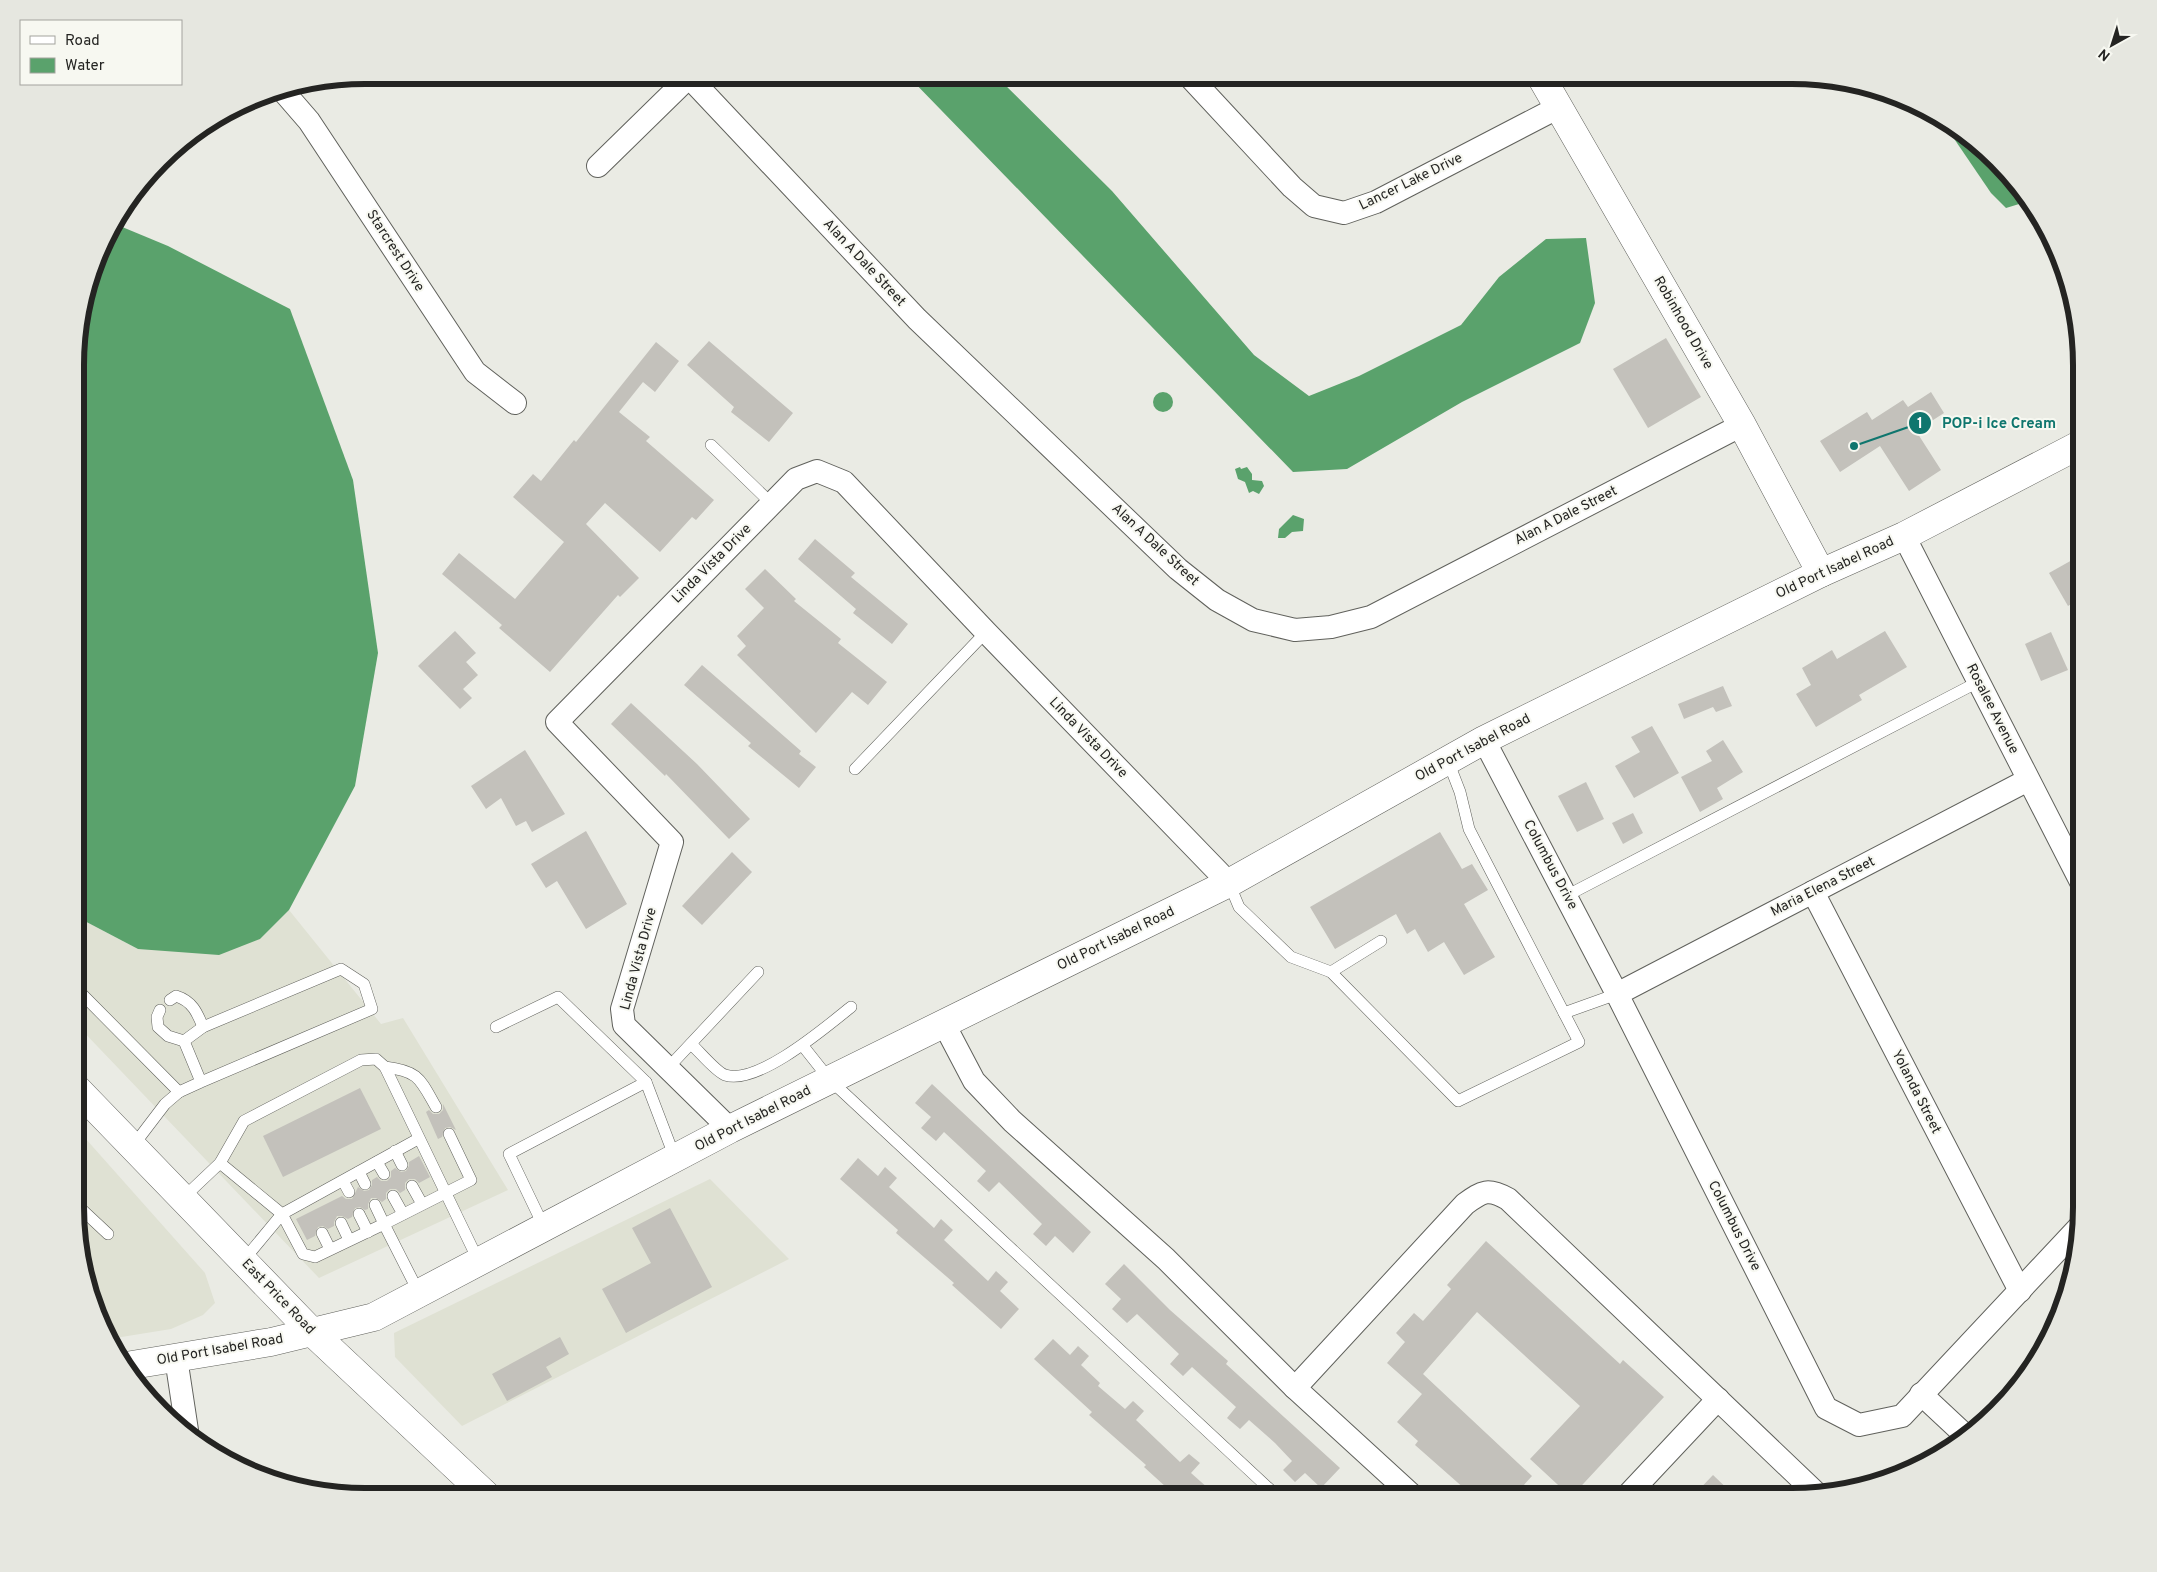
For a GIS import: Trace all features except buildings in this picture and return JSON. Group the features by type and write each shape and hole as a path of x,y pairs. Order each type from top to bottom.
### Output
{"street":[{"path":"598,166 681,84"},
{"name":"Alan A Dale Street","path":"697,84 924,326 1178,569 1216,600 1253,620 1295,630 1332,627 1371,617 1742,425"},
{"name":"Lancer Lake Drive","path":"1197,84 1307,200 1314,206 1344,213 1376,202 1559,106"},
{"name":"Robinhood Drive","path":"1545,84 1742,425 1821,573"},
{"name":"Starcrest Drive","path":"286,95 309,121 475,372 515,403"},
{"name":"Old Port Isabel Road","path":"132,1365 313,1333 374,1317 730,1129 1229,884 1484,740 1821,573 1904,536 2073,448"},
{"name":"Linda Vista Drive","path":"730,1129 624,1025 622,1009 672,842 557,722 796,479 817,471 844,482 1229,884"},
{"name":"Rosalee Avenue","path":"1904,536 2073,867"},
{"name":"Columbus Drive","path":"1484,740 1617,994 1826,1408 1859,1424 1902,1416 2072,1236"},
{"name":"Maria Elena Street","path":"1617,994 2028,780"},
{"name":"Yolanda Street","path":"1813,892 2020,1291"},
{"path":"944,1024 974,1081 1012,1121 1166,1259 1295,1388 1404,1488"},
{"name":"East Price Road","path":"84,1095 313,1333 478,1488"},
{"path":"1295,1388 1465,1204 1478,1194 1488,1191 1495,1192 1508,1199 1812,1488"},
{"path":"176,1358 186,1424"},
{"path":"1921,1394 1961,1431"},
{"path":"1634,1488 1718,1399"}],"lane":[{"path":"711,445 772,504"},
{"path":"855,769 986,632"},
{"path":"1566,896 1978,682"},
{"path":"1229,884 1239,907 1291,957 1331,972 1458,1101 1579,1042 1469,829 1460,792 1448,761"},
{"path":"1331,972 1381,941"},
{"path":"133,1146 165,1104 179,1092 372,1009 364,984 342,969 203,1027 184,1041"},
{"path":"668,1068 758,972"},
{"path":"1564,1012 1617,994"},
{"path":"84,995 179,1092"},
{"path":"170,1000 176,996 186,999 196,1010 203,1027"},
{"path":"496,1027 558,997 646,1082 675,1158"},
{"path":"691,1044 724,1074 742,1077 803,1046 851,1006"},
{"path":"160,1010 157,1017 158,1027 168,1036 184,1041"},
{"path":"184,1041 201,1082"},
{"path":"803,1046 830,1080 1268,1488"},
{"path":"183,1198 220,1163 244,1121 361,1060 376,1059 385,1066 418,1139 479,1262"},
{"path":"385,1066 399,1068 420,1078 436,1108"},
{"path":"544,1228 509,1154 646,1082"},
{"path":"220,1163 282,1214 303,1254 315,1257 471,1180 448,1134"},
{"path":"244,1261 282,1214 309,1206 325,1191 418,1139"},
{"path":"395,1151 402,1165"},
{"path":"377,1162 384,1174"},
{"path":"359,1172 365,1184"},
{"path":"343,1181 349,1192"},
{"path":"412,1186 422,1204"},
{"path":"325,1191 331,1201"},
{"path":"393,1196 403,1214"},
{"path":"375,1205 419,1293"},
{"path":"84,1211 108,1234"},
{"path":"359,1214 368,1232"},
{"path":"340,1223 349,1240"},
{"path":"322,1232 330,1250"}],"shaded area":[{"path":"289,910 381,1024 403,1018 508,1190 319,1278 84,1032 84,921 138,949 260,939"},
{"path":"84,1137 205,1273 215,1303 203,1315 171,1329 116,1338 105,1315 93,1280 86,1244 84,1226"},
{"path":"710,1179 789,1259 462,1426 395,1357 394,1333"}],"water":[{"path":"916,84 1004,84 1112,191 1254,355 1309,396 1359,376 1461,325 1499,277 1546,239 1586,238 1595,303 1580,343 1462,402 1347,469 1293,472"},
{"path":"1950,132 1978,153 2004,179 2022,203 2006,208 1991,193"},
{"path":"120,226 168,246 290,309 353,480 378,653 355,786 289,910 260,939 219,955 138,949 84,921 84,346 93,292 105,257"},
{"path":"1159,392 1167,392 1173,398 1173,406 1167,412 1159,412 1153,406 1153,398"},
{"path":"1240,467 1241,469 1247,467 1252,474 1252,480 1262,481 1264,486 1259,494 1253,491 1249,493 1245,482 1238,479 1235,469"},
{"path":"1293,515 1304,519 1303,531 1292,532 1285,538 1278,538 1279,529"}],"place":[{"name":"POP-i Ice Cream","path":"1854,446"}]}
